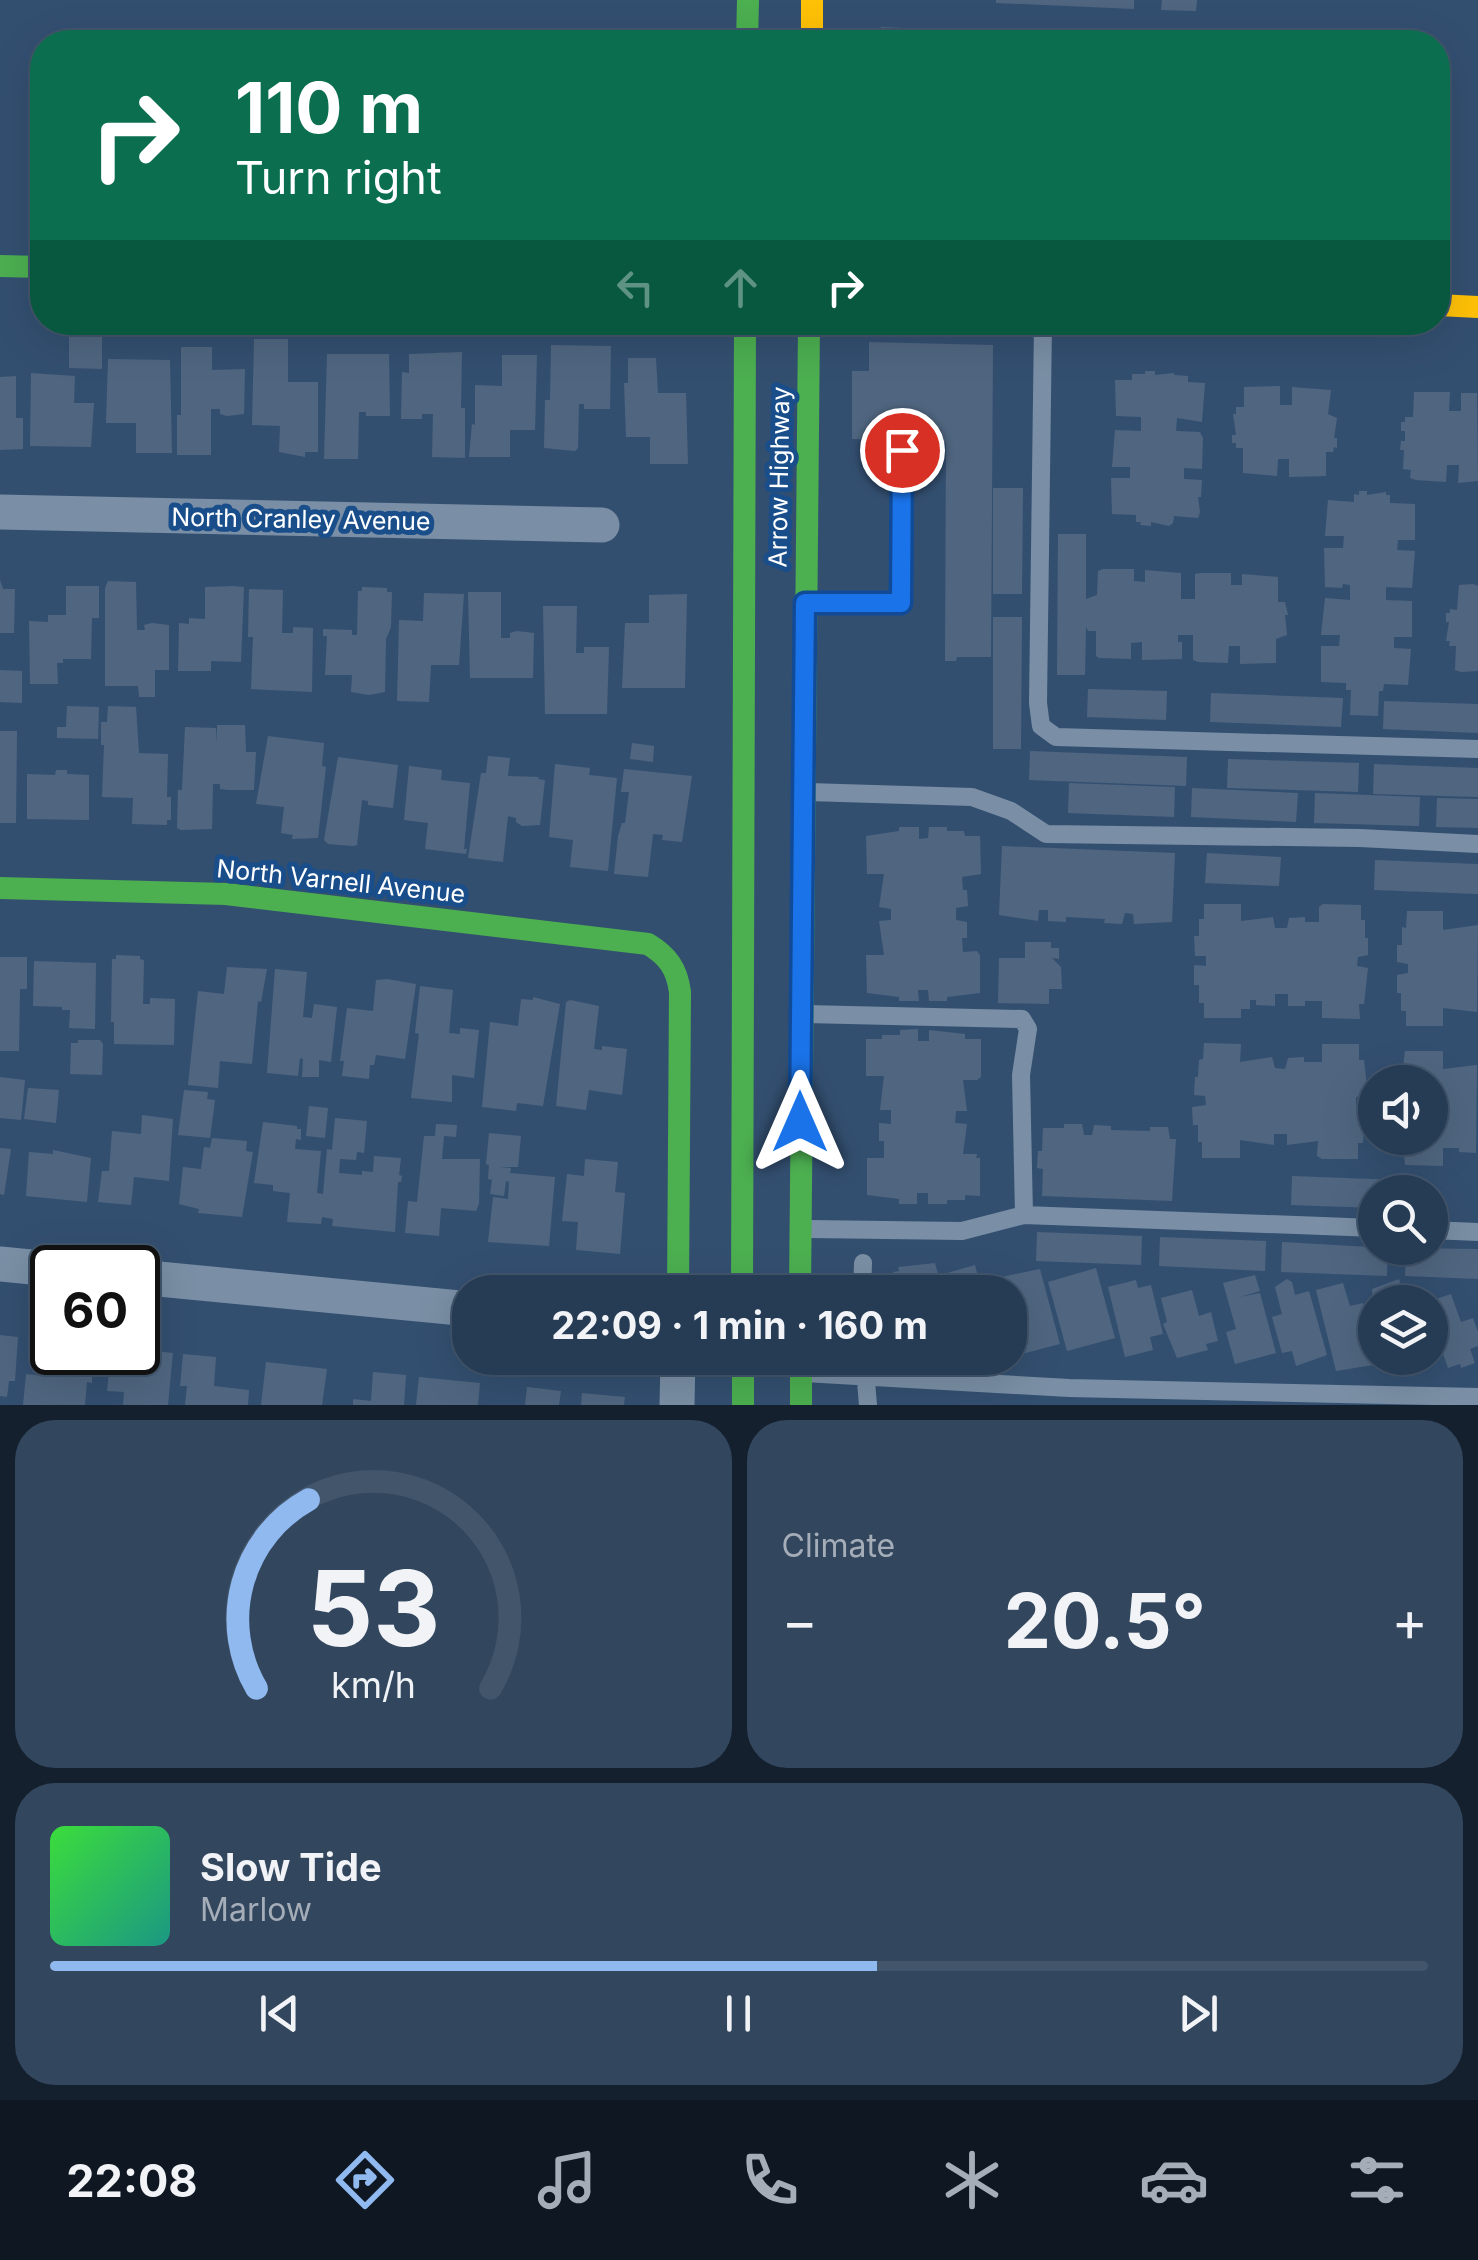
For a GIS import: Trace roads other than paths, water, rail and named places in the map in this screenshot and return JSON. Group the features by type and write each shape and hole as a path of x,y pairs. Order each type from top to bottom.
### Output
{"main road":[{"path":"747,30 748,0"},
{"path":"812,0 812,30"},
{"path":"0,266 30,267"},
{"path":"1450,306 1478,307"},
{"name":"Arrow Highway","path":"742,1275 745,335"},
{"name":"Arrow Highway","path":"800,1275 809,335"},
{"name":"North Varnell Avenue","path":"0,888 226,894 648,944 670,958 678,974 680,992 678,1275"},
{"path":"742,1375 743,1405"},
{"path":"801,1375 801,1405"}],"street":[{"name":"North Cranley Avenue","path":"0,512 602,525"},
{"path":"0,1264 30,1267"},
{"path":"160,1279 452,1307"},
{"path":"676,1405 677,1375"}],"lane":[{"path":"1043,335 1038,703 1041,726 1056,737 1478,749"},
{"path":"805,603 901,603 902,450"},
{"path":"803,792 972,797 1011,811 1046,834 1360,838 1478,844"},
{"path":"800,1014 1022,1019 1028,1029 1022,1074 1024,1215"},
{"path":"800,1229 962,1231 1024,1215 1358,1227"},
{"path":"1448,1231 1478,1232"},
{"path":"862,1262 862,1275"},
{"path":"866,1375 868,1405"},
{"path":"920,1375 1070,1397 1478,1397"}]}
